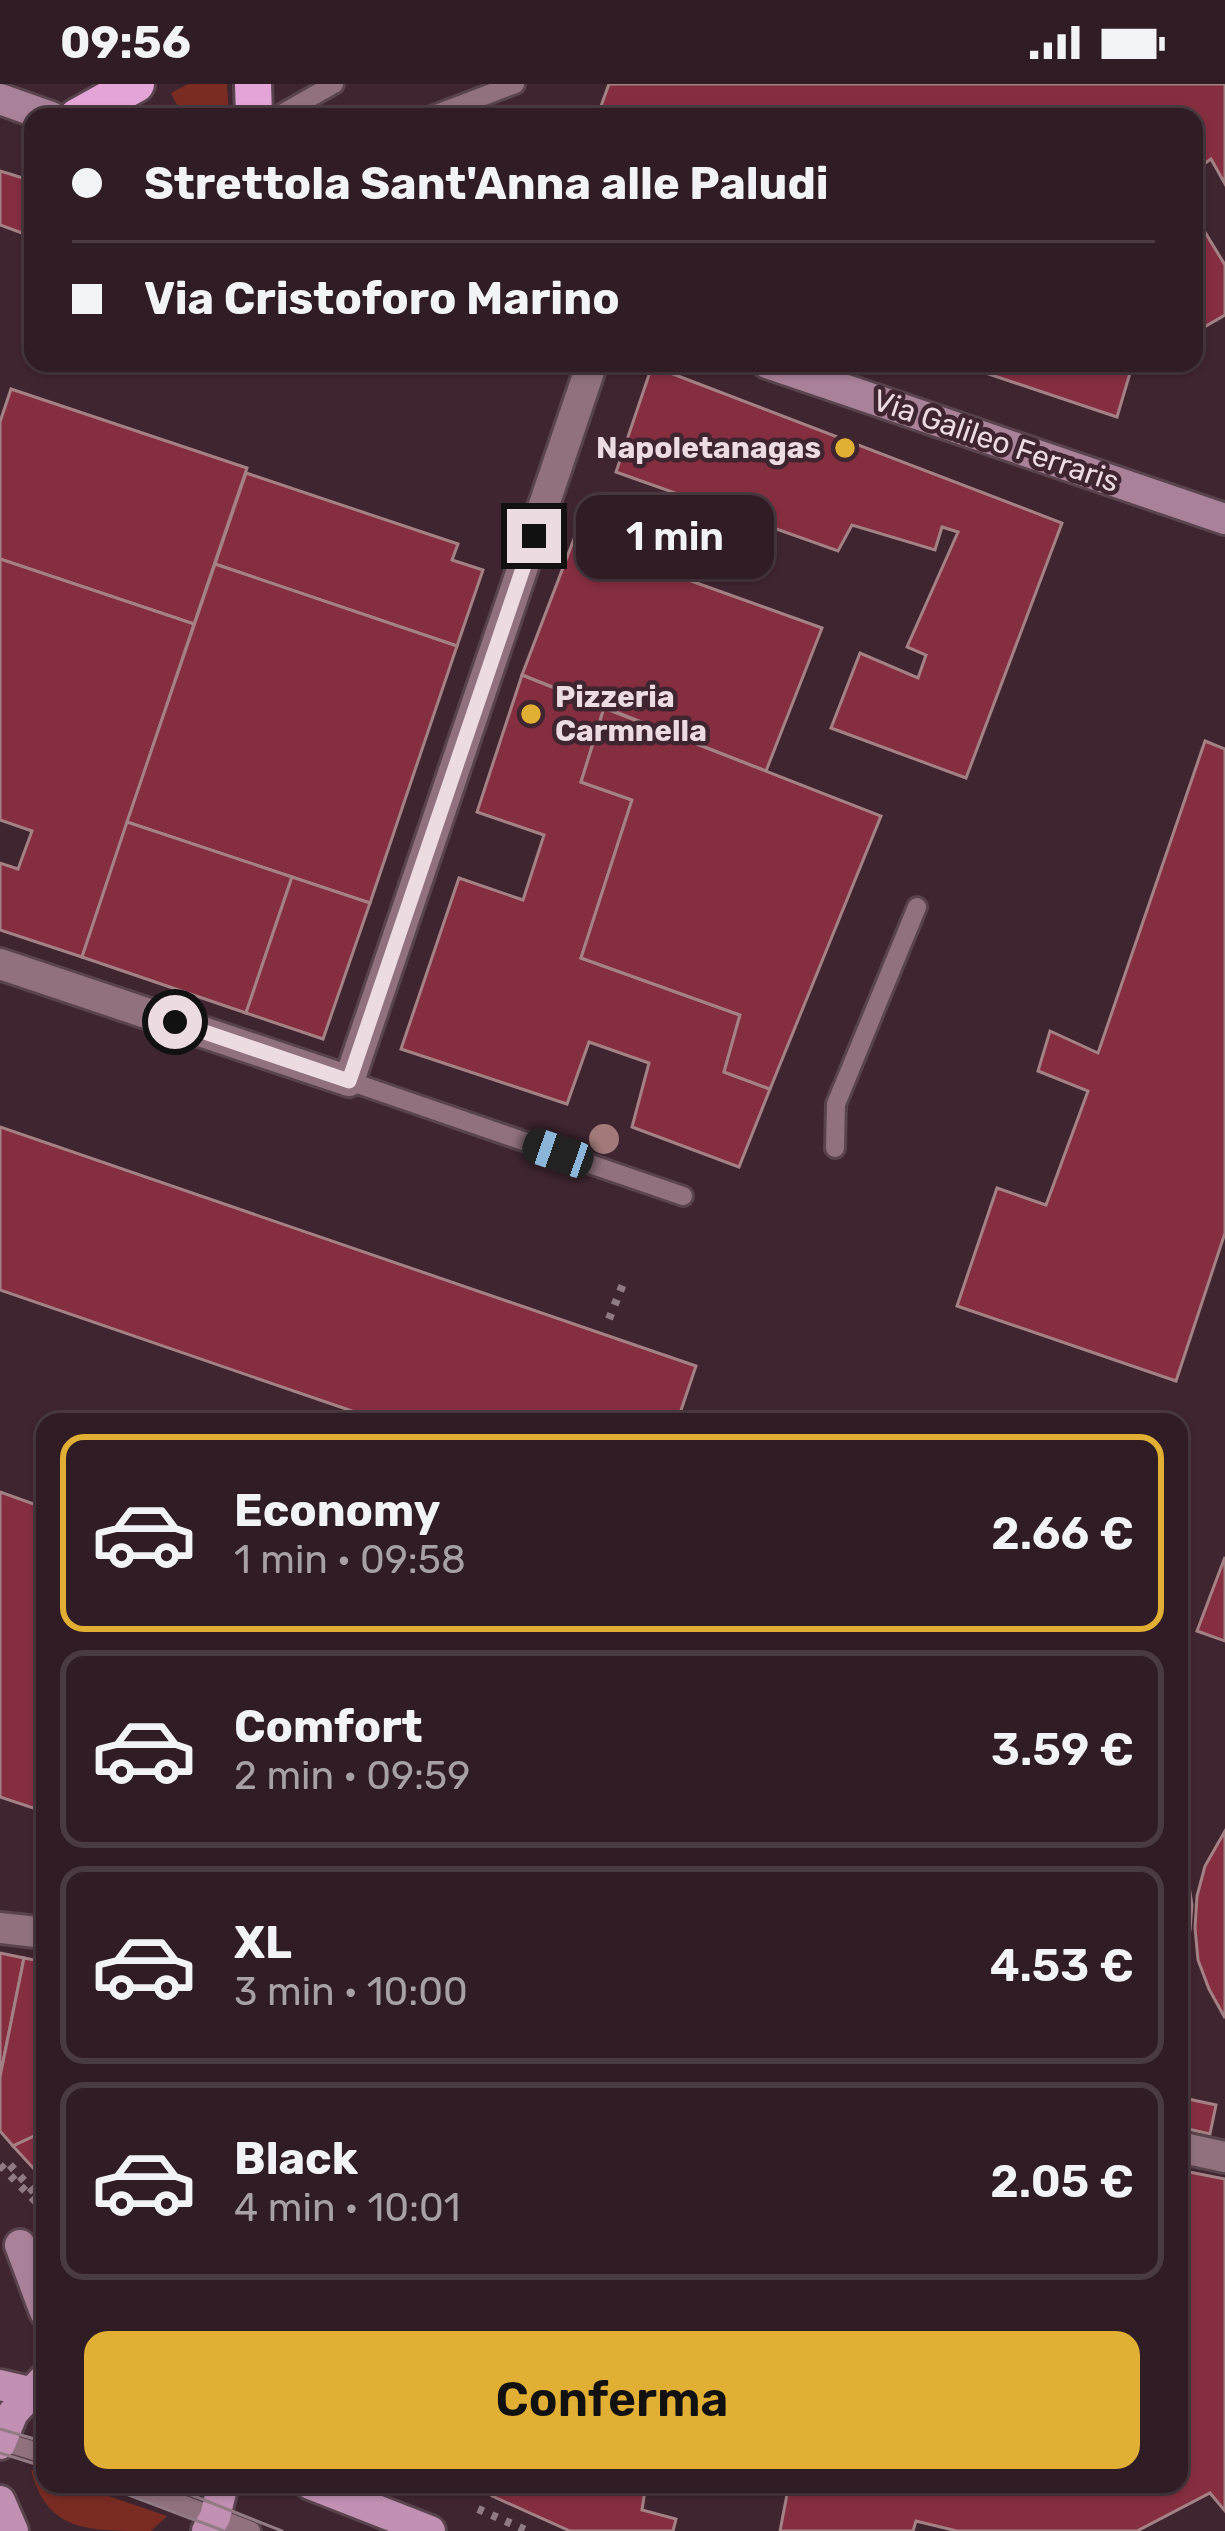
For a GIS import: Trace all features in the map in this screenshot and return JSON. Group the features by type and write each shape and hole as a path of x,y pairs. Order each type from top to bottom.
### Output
{"highway":[{"path":"93,108 135,84"}],"main road":[{"name":"Via Galileo Ferraris","path":"793,372 1225,519"},
{"path":"10,2234 36,2259"},
{"path":"10,2234 36,2292"},
{"path":"0,2442 33,2379"},
{"path":"211,2524 220,2493"},
{"path":"333,2493 430,2531"},
{"path":"0,2501 13,2531"}],"street":[{"path":"0,964 349,1081 589,372"},
{"path":"0,1928 36,1932"},
{"path":"1188,2148 1225,2158"}],"lane":[{"path":"293,108 334,84"},
{"path":"452,108 515,84"},
{"path":"835,1148 836,1104 916,908"},
{"path":"349,1081 683,1196"},
{"path":"0,2442 36,2452"},
{"path":"148,2493 211,2524 251,2531"}],"path":[{"path":"609,1319 623,1284"},
{"path":"5,2165 36,2198"},
{"path":"478,2510 528,2531"}],"shaded area":[{"path":"188,84 227,84 228,108 180,108 171,93"},
{"path":"40,2493 99,2493 167,2516 151,2531 107,2530 73,2523 47,2505"}],"building":[{"path":"609,84 1225,84 1225,184 1211,159 1203,165 1203,108 600,108"},
{"path":"0,171 24,178 24,234 0,225"},
{"path":"1203,229 1225,265 1225,315 1203,328"},
{"path":"650,372 668,372 1062,523 966,778 831,728 860,653 918,678 926,655 907,647 958,532 942,527 935,550 852,525 838,551 616,472"},
{"path":"983,372 1130,372 1117,417"},
{"path":"11,389 247,468 194,624 0,559 0,422"},
{"path":"246,473 458,544 452,560 483,570 457,646 215,564"},
{"path":"574,539 822,628 766,771 522,675"},
{"path":"0,559 194,624 82,957 0,930 0,863 18,869 32,831 0,820"},
{"path":"215,564 457,646 370,903 127,822"},
{"path":"522,675 604,708 581,782 632,800 581,958 740,1015 724,1072 770,1089 739,1167 632,1127 649,1063 589,1042 567,1104 401,1049 459,878 523,900 544,835 477,812"},
{"path":"604,708 881,816 770,1089 724,1072 740,1015 581,958 632,800 581,782"},
{"path":"1205,741 1225,749 1225,1233 1176,1381 957,1306 997,1188 1046,1205 1088,1091 1038,1071 1050,1031 1098,1053"},
{"path":"127,822 292,877 246,1013 82,957"},
{"path":"292,877 370,903 323,1039 246,1013"},
{"path":"0,1127 696,1366 680,1413 358,1413 0,1290"},
{"path":"0,1492 36,1505 36,1809 0,1797"},
{"path":"1225,1557 1225,1641 1197,1631"},
{"path":"1225,1831 1225,2018 1198,1960 1195,1928 1205,1866"},
{"path":"1188,1880 1192,1905 1188,1936"},
{"path":"0,1953 24,1958 0,2077"},
{"path":"24,1958 36,1960 36,2135 13,2146 0,2131 0,2077"},
{"path":"1188,2099 1216,2105 1210,2134 1188,2129"},
{"path":"36,2135 36,2171 13,2146"},
{"path":"1188,2172 1225,2179 1225,2511 1210,2493 1137,2531 957,2531 916,2521 913,2531 780,2531 787,2493 1188,2493"},
{"path":"645,2493 642,2510 676,2519 673,2531 570,2531 492,2496"}],"tram line":[{"path":"0,2429 36,2439"},
{"path":"0,2453 36,2464"},
{"path":"124,2493 224,2531"},
{"path":"187,2493 282,2531"}],"place":[{"name":"Napoletanagas","path":"845,448"},
{"name":"Pizzeria Carmnella","path":"531,714"}],"route":[{"path":"175,1022 349,1081 534,536"}]}
